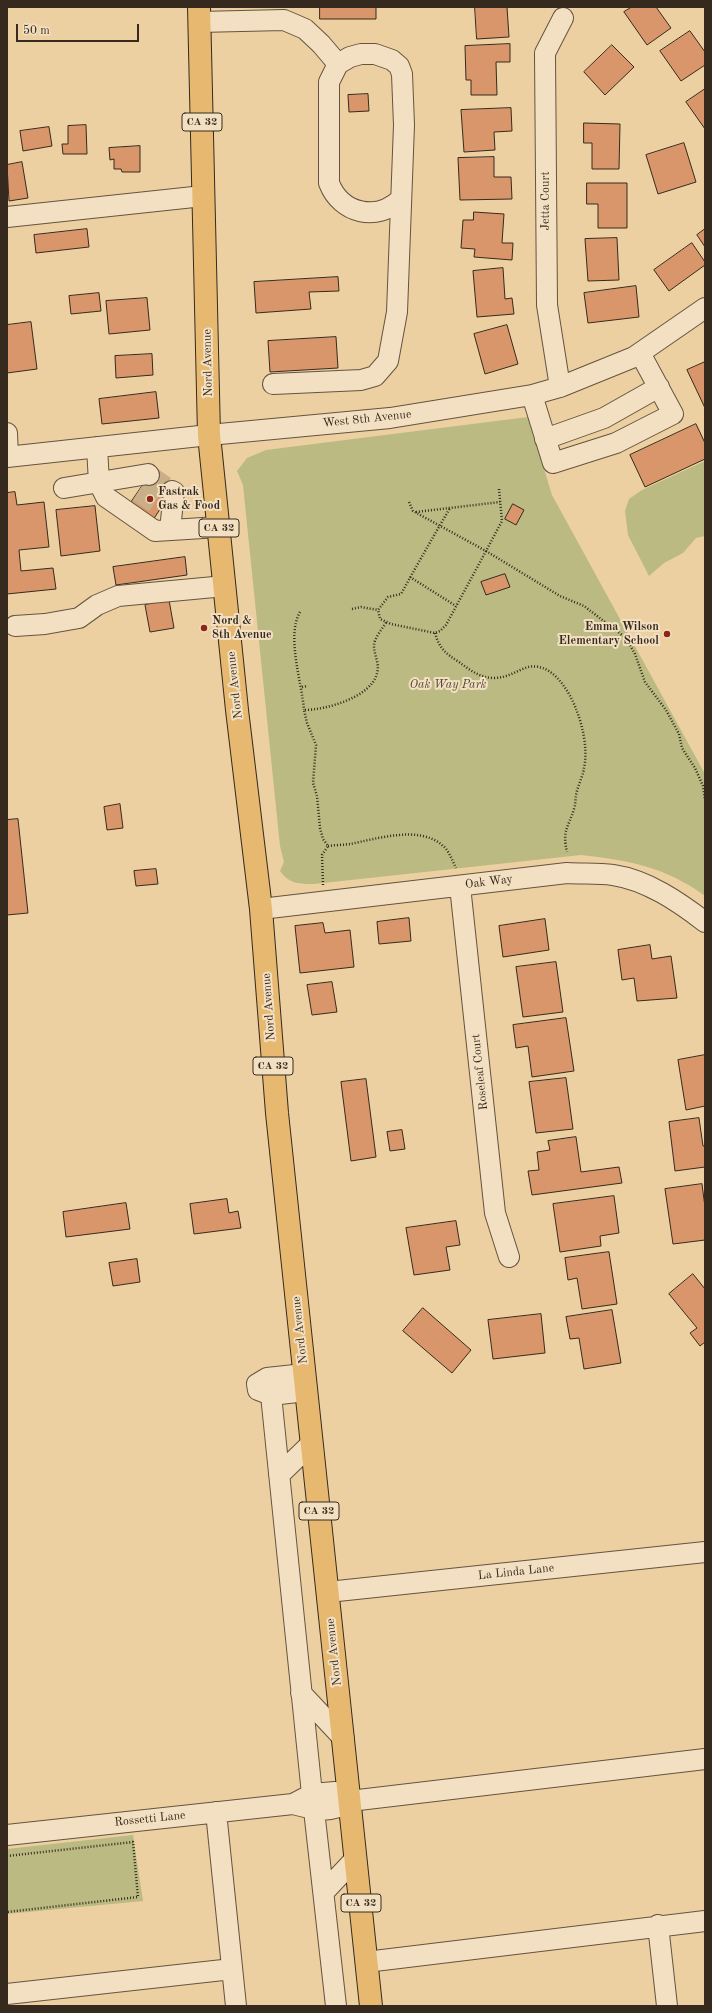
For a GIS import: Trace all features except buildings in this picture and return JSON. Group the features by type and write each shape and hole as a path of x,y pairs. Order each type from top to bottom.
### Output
{"main road":[{"name":"Nord Avenue","path":"199,14 209,435 237,710 261,909 277,1113 371,2006"}],"street":[{"path":"199,14 284,20 305,29 321,44 338,64"},
{"name":"Jetta Court","path":"560,387 547,305 546,53 563,18"},
{"path":"273,384 361,380 375,376 388,360 396,312 401,199 404,125 402,74 399,66 392,60 383,56 361,54 350,56 338,64 329,82 329,183 333,194 343,203 357,211 369,212 386,210 401,199"},
{"path":"7,217 203,196"},
{"name":"West 8th Avenue","path":"7,457 209,435 390,418 532,395 560,387 634,357 705,308"},
{"path":"532,395 554,463 616,443 673,414 640,353"},
{"path":"545,439 604,418 659,387"},
{"path":"7,433 7,457"},
{"path":"97,447 99,483 106,497 155,531 167,517 174,492 172,491"},
{"path":"64,488 149,475"},
{"path":"120,480 138,492"},
{"path":"167,517 219,528"},
{"path":"15,626 45,624 78,618 98,605 118,596 225,586"},
{"name":"Oak Way","path":"261,909 458,877 567,873 615,875 643,884 685,906 705,922"},
{"name":"Roseleaf Court","path":"458,877 495,1213 509,1257"},
{"path":"305,1383 267,1378 262,1390 279,1476 336,2006"},
{"path":"279,1476 312,1443"},
{"name":"La Linda Lane","path":"328,1592 705,1552"},
{"path":"302,1693 344,1739"},
{"path":"350,1801 705,1759"},
{"name":"Rossetti Lane","path":"7,1835 313,1802 336,1792 350,1801"},
{"path":"216,1812 236,2006"},
{"path":"324,1892 356,1858"},
{"path":"366,1962 658,1925 705,1921"},
{"path":"658,1925 667,2006"},
{"path":"7,1994 232,1969"}],"path":[{"path":"450,508 401,594 388,596 378,610 380,619 435,633 440,631 446,625 502,521 499,489"},
{"path":"409,502 416,512 439,526 486,551 560,596 584,606 626,638 635,654 645,682 666,710 679,734 682,748 703,786 705,800"},
{"path":"416,512 500,502"},
{"path":"410,577 456,606"},
{"path":"352,609 361,607 378,610"},
{"path":"300,612 296,620 294,634 295,654 302,687 306,723 316,745 313,783 317,796 320,828 323,839 328,846"},
{"path":"304,710 318,710 335,705 362,692 372,684 377,674 378,667 375,642 387,621"},
{"path":"435,633 441,648 447,655 479,675 489,678 503,678 526,667 536,666 549,671 559,679 568,691 581,723 586,757 582,777 576,792 575,808 565,830 564,840 567,852"},
{"path":"302,687 308,686"},
{"path":"328,846 347,844 390,835 423,837 443,845 458,877"},
{"path":"323,885 322,855 328,846"},
{"path":"7,1856 133,1842 138,1897 7,1912"}],"green space":[{"name":"Oak Way Park","path":"528,417 552,495 705,774 705,896 676,878 646,866 615,859 581,855 314,884 299,883 287,879 280,871 284,862 280,846 243,485 237,471 247,458 266,450"},
{"path":"705,461 705,536 696,538 683,553 664,563 649,576 628,535 625,511 629,499 642,490"},
{"path":"133,1835 143,1901 7,1914 7,1849"}],"tunnel":[{"path":"149,475 172,491"},
{"path":"138,492 161,507"}],"place":[{"name":"Fastrak Gas & Food","path":"150,499"},
{"name":"Nord & 8th Avenue","path":"204,628"},
{"name":"Emma Wilson Elementary School","path":"667,634"}]}
